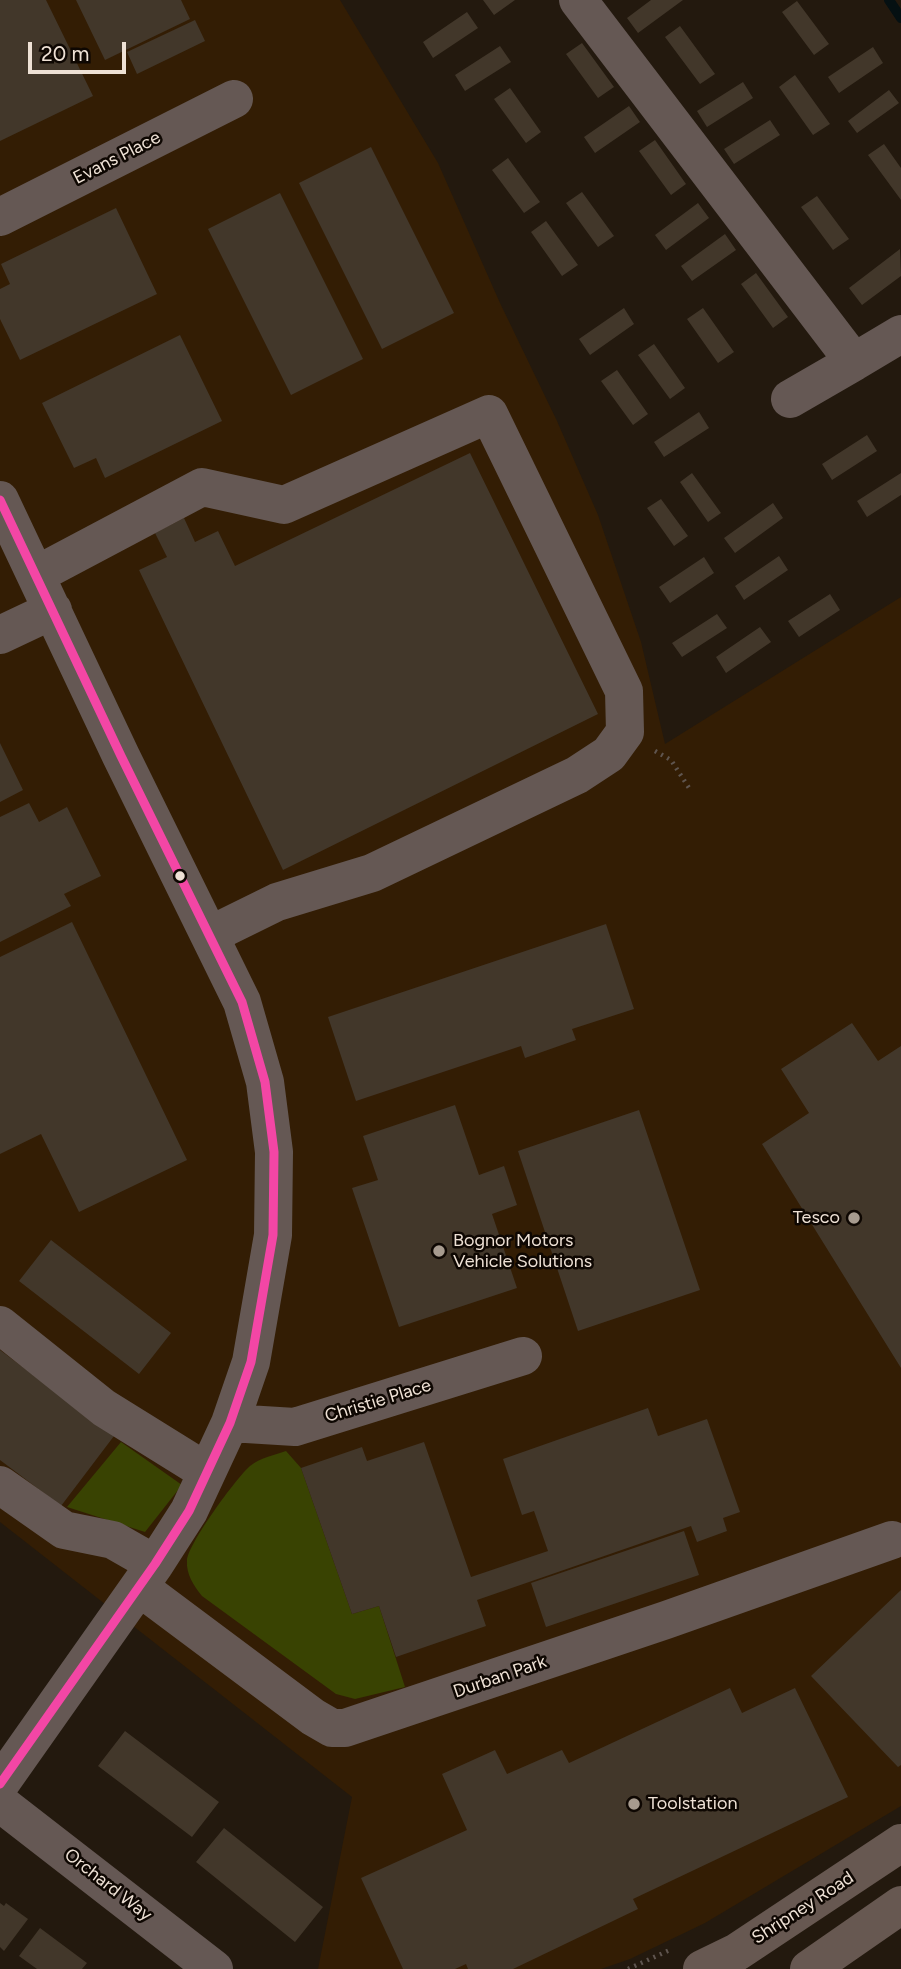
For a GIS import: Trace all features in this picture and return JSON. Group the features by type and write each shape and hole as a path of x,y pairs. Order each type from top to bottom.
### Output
{"main road":[{"name":"Shripney Road","path":"702,1969 737,1952 901,1843"},
{"path":"809,1969 901,1905"}],"street":[{"path":"578,0 853,362"},
{"name":"Evans Place","path":"0,217 233,99"},
{"path":"790,399 901,334"},
{"path":"36,575 202,487 284,505 489,414 624,691 625,732 609,754 577,775 372,873 277,902 210,934"},
{"path":"0,500 242,1003 265,1083 274,1152 273,1235 251,1362 230,1423 189,1511 147,1576 0,1784"},
{"path":"0,635 53,610"},
{"path":"0,1325 104,1408 207,1472"},
{"name":"Christie Place","path":"230,1423 295,1427 523,1356"},
{"name":"Durban Park","path":"0,1485 64,1530 113,1540 147,1576 313,1717 332,1728 345,1728 711,1605 892,1540"},
{"name":"Orchard Way","path":"0,1803 213,1969"}],"path":[{"path":"625,732 671,760 691,791"}],"shaded area":[{"path":"0,0 340,0 438,163 500,303 557,421 598,515 641,642 665,744 901,597 901,1806 705,1923 630,1959 601,1969 318,1969 352,1797 0,1522"}],"green space":[{"path":"121,1442 182,1485 145,1532 67,1507"},
{"path":"286,1451 301,1468 352,1614 379,1606 405,1687 355,1699 336,1694 202,1596 191,1580 187,1566 189,1553 224,1497 250,1466"}],"building":[{"path":"0,0 46,0 93,96 0,141"},
{"path":"76,0 181,0 190,19 105,60"},
{"path":"483,0 515,0 494,15"},
{"path":"651,0 683,0 638,33 627,18"},
{"path":"797,1 829,44 814,55 782,12"},
{"path":"467,12 478,28 433,58 423,42"},
{"path":"195,20 205,41 137,74 127,52"},
{"path":"680,26 715,74 700,84 665,37"},
{"path":"582,43 614,87 598,98 566,54"},
{"path":"500,46 511,62 465,91 455,75"},
{"path":"873,47 883,63 839,93 828,77"},
{"path":"795,75 830,124 813,135 779,87"},
{"path":"743,82 753,98 707,127 697,111"},
{"path":"510,88 541,132 526,143 494,99"},
{"path":"889,90 899,103 857,133 848,121"},
{"path":"629,106 640,122 595,153 584,137"},
{"path":"770,120 780,135 734,164 724,149"},
{"path":"655,140 686,184 671,195 639,151"},
{"path":"884,144 901,168 901,200 868,155"},
{"path":"371,147 454,313 382,349 299,183"},
{"path":"508,158 540,202 524,213 492,170"},
{"path":"582,192 614,236 598,247 566,203"},
{"path":"280,193 363,359 291,395 208,229"},
{"path":"817,196 849,239 833,250 801,207"},
{"path":"698,203 709,218 666,250 655,235"},
{"path":"116,208 157,294 20,360 0,319 0,289 10,284 1,264"},
{"path":"546,221 578,265 562,276 531,232"},
{"path":"725,234 736,250 692,281 681,266"},
{"path":"900,249 901,276 862,305 849,288"},
{"path":"756,273 788,317 773,328 741,284"},
{"path":"624,308 634,324 590,355 579,339"},
{"path":"703,308 734,352 718,363 687,319"},
{"path":"180,335 222,421 105,478 96,458 74,468 42,403"},
{"path":"654,344 685,388 670,399 638,355"},
{"path":"617,370 648,414 633,425 601,381"},
{"path":"699,412 709,428 664,457 654,442"},
{"path":"867,435 877,451 832,480 822,464"},
{"path":"470,453 598,714 283,870 139,570 167,557 155,533 184,518 195,542 218,531 235,566"},
{"path":"692,473 721,513 708,522 680,482"},
{"path":"901,473 901,495 867,517 857,501"},
{"path":"661,499 688,536 674,546 647,508"},
{"path":"773,503 783,518 735,553 724,538"},
{"path":"779,556 788,570 744,600 735,586"},
{"path":"704,557 714,573 670,603 659,587"},
{"path":"830,594 840,610 799,637 788,621"},
{"path":"717,614 727,628 682,657 672,643"},
{"path":"760,627 771,642 726,673 716,657"},
{"path":"0,743 23,790 0,802"},
{"path":"29,803 39,822 67,807 101,876 64,894 71,906 0,942 0,817"},
{"path":"72,922 187,1160 79,1212 41,1134 0,1154 0,957"},
{"path":"606,924 634,1009 572,1029 576,1040 525,1058 521,1046 356,1101 328,1017"},
{"name":"Tesco","path":"852,1023 878,1061 901,1046 901,1368 762,1144 809,1113 781,1069"},
{"name":"Bognor Motors Vehicle Solutions","path":"455,1105 479,1175 504,1166 517,1205 492,1214 517,1288 399,1327 352,1188 378,1180 363,1136"},
{"path":"639,1110 700,1290 578,1331 518,1151"},
{"path":"51,1240 171,1333 139,1374 19,1281"},
{"path":"0,1350 114,1436 61,1506 0,1460"},
{"path":"648,1408 658,1436 707,1419 740,1512 723,1518 727,1531 697,1542 691,1526 477,1600 486,1626 396,1657 379,1606 352,1614 301,1468 362,1447 367,1461 424,1442 471,1577 548,1551 534,1511 522,1515 503,1459"},
{"path":"684,1531 699,1575 546,1627 531,1583"},
{"path":"901,1590 901,1765 898,1767 811,1676"},
{"path":"730,1688 742,1713 795,1688 848,1797 633,1899 638,1909 513,1969 468,1969 466,1964 455,1969 403,1969 361,1878 467,1830 442,1774 495,1750 507,1774 562,1750 569,1763"},
{"path":"125,1731 219,1802 192,1837 98,1766"},
{"path":"224,1828 323,1907 295,1942 196,1862"},
{"path":"0,1903 4,1906 6,1903 28,1919 4,1951 0,1947"},
{"path":"40,1928 87,1963 82,1969 37,1969 19,1956"}],"waterway":[{"path":"889,0 901,18"}],"transit line":[{"path":"0,500 121,756 242,1002 265,1082 274,1152 273,1235 251,1362 230,1423 189,1511 155,1564 0,1784"}],"place":[{"name":"Tesco","path":"854,1218"},
{"name":"Bognor Motors Vehicle Solutions","path":"439,1251"},
{"name":"Toolstation","path":"634,1804"}]}
